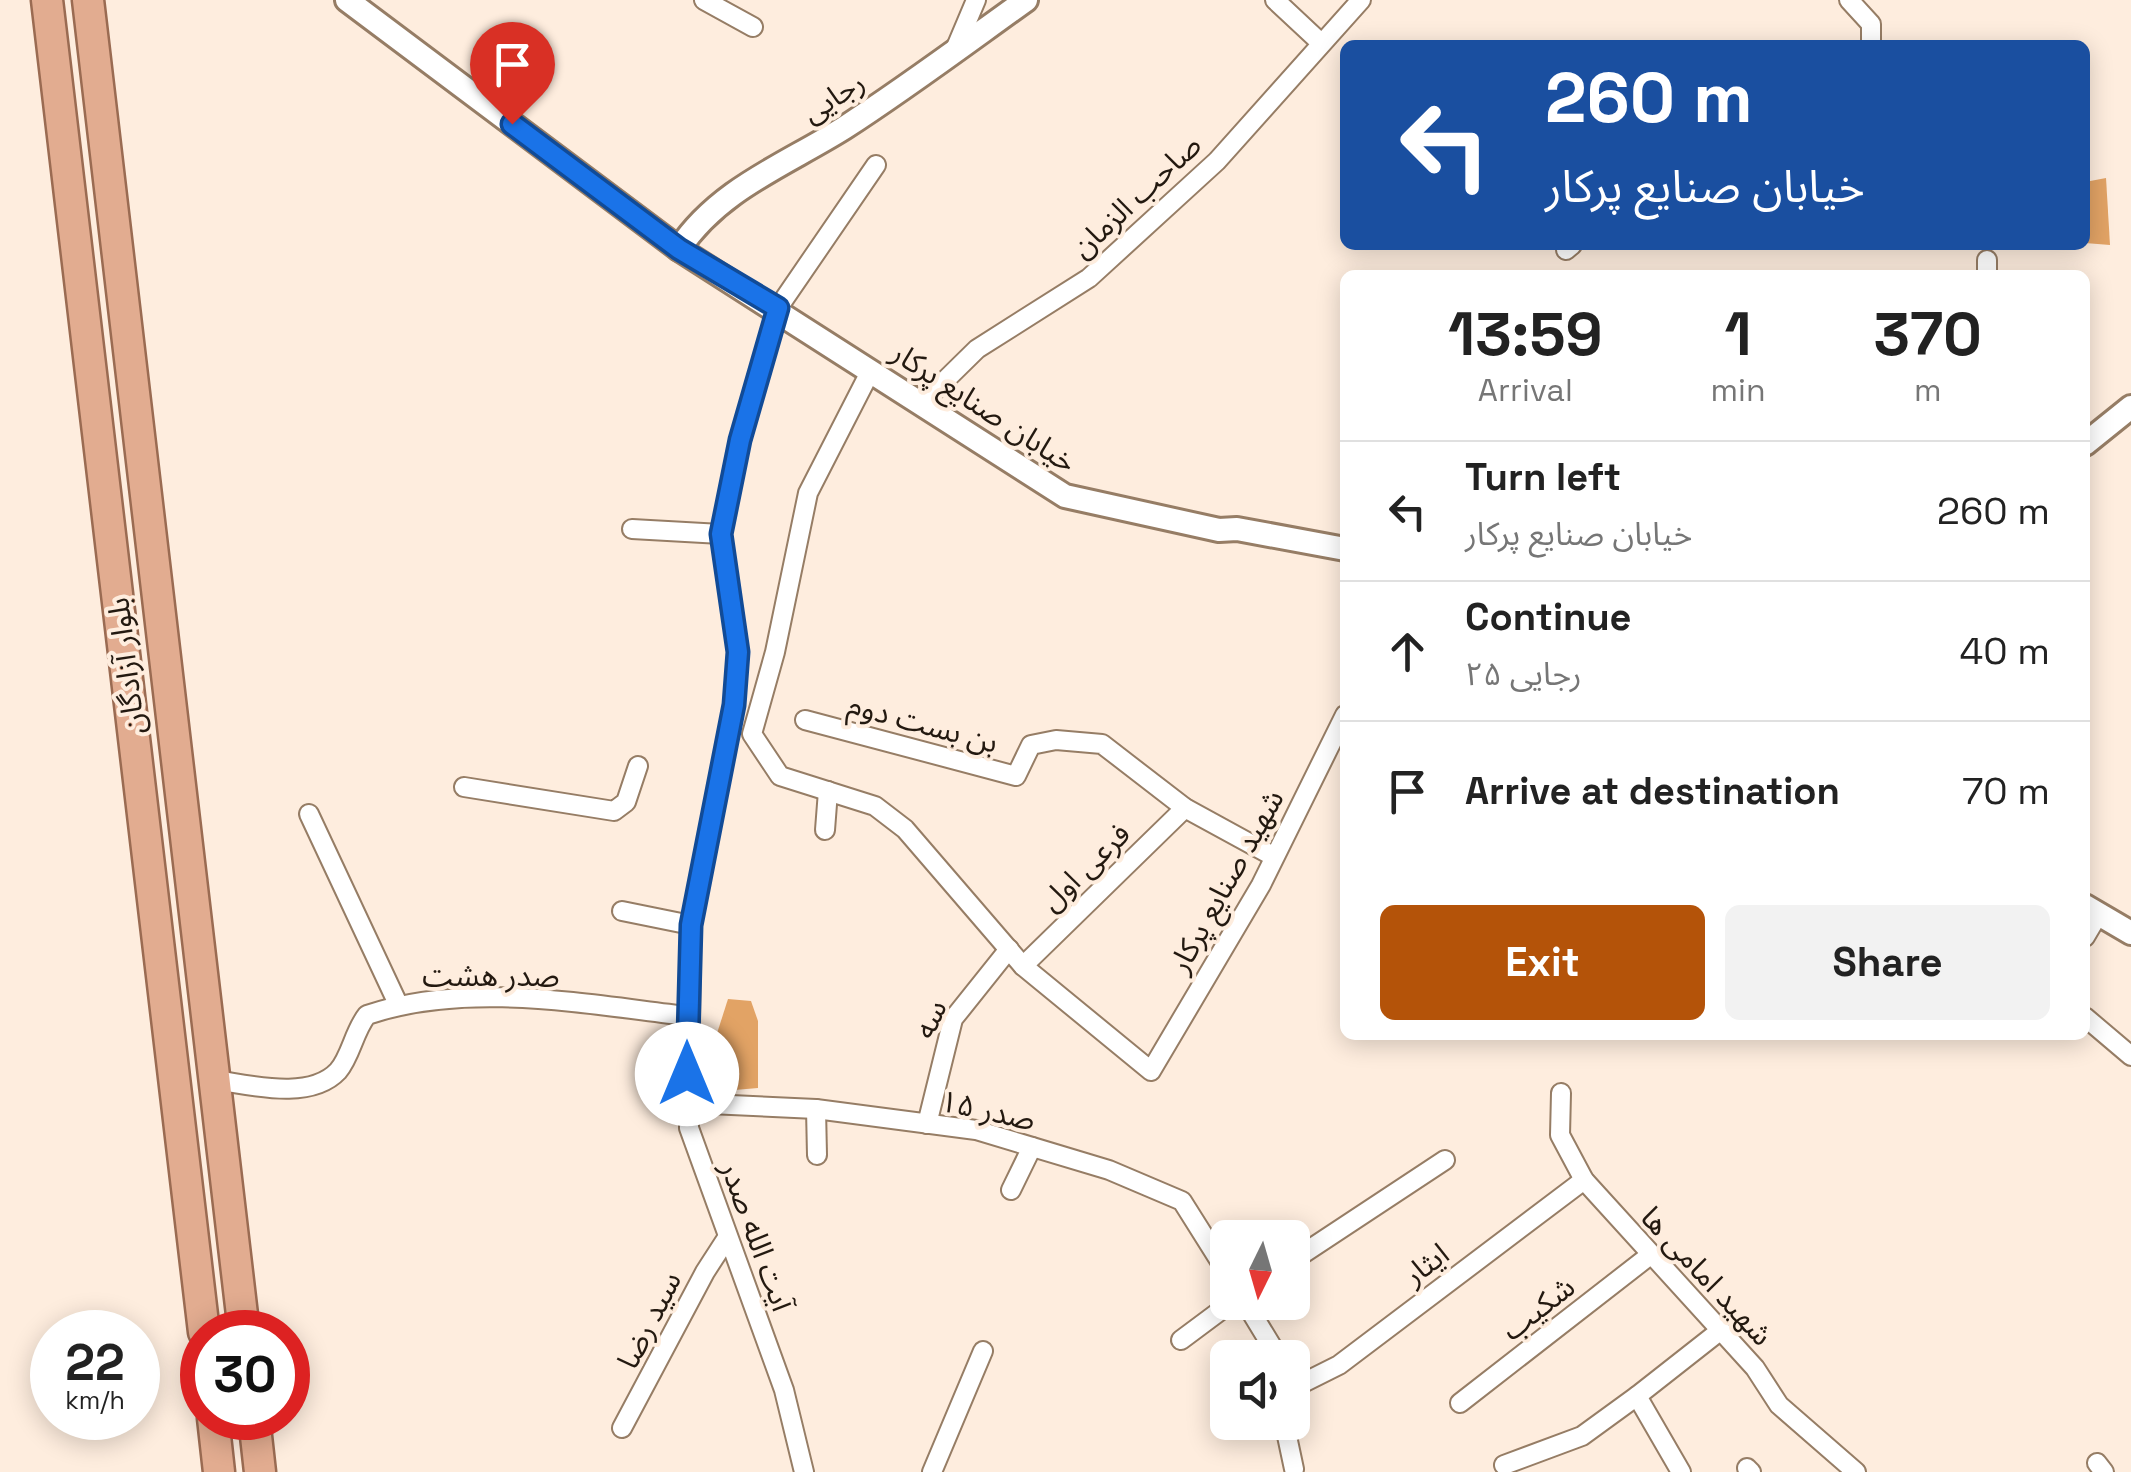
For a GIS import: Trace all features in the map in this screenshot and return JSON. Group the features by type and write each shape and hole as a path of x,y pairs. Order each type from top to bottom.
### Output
{"highway":[{"name":"بلوار آزادگان","path":"47,0 201,1310"},
{"name":"بلوار آزادگان","path":"88,0 242,1310"},
{"path":"175,1078 216,1080"},
{"path":"216,1440 220,1472"},
{"path":"256,1440 260,1472"}],"street":[{"name":"خیابان صنایع پرکار","path":"348,0 679,249 778,308 1065,496 1219,530 1237,529 1340,549"},
{"path":"704,0 752,27"},
{"path":"953,52 976,0"},
{"name":"رجایی","path":"679,249 694,227 737,189 842,129 1026,0"},
{"path":"1275,0 1321,43"},
{"name":"صاحب الزمان","path":"922,403 978,349 1089,278 1218,161 1361,0"},
{"path":"1849,0 1872,24 1872,40"},
{"name":"آیت الله صدر","path":"804,1472 784,1390 689,1128 687,1016 691,925 725,758 737,670 721,534 740,440 778,308 876,164"},
{"path":"871,370 808,493 775,652 752,734 780,776 876,806 905,830 1023,966"},
{"path":"2090,440 2131,407"},
{"path":"632,529 721,534"},
{"name":"بن بست دوم","path":"805,720 1016,776 1030,745 1083,739 1102,744 1185,808 1273,856"},
{"name":"شهید صنایع پرکار","path":"1023,966 1152,1071 1261,885 1340,725"},
{"path":"464,787 614,811 626,802 638,766"},
{"path":"824,830 828,791"},
{"name":"فرعی اول","path":"1023,966 1185,808"},
{"path":"309,814 398,1004"},
{"path":"622,911 691,925"},
{"path":"2091,911 2131,933"},
{"name":"سه","path":"927,1124 954,1019 1008,949"},
{"name":"صدر هشت","path":"216,1080 276,1087 322,1081 338,1071 367,1014 398,1004 550,1000 687,1016"},
{"path":"2090,1021 2131,1056"},
{"name":"شهید امامی ها","path":"1562,1093 1560,1135 1584,1180 1755,1368 1779,1405 1856,1472"},
{"name":"صدر ۱۵","path":"687,1103 816,1110 976,1130 1110,1170 1182,1201 1210,1245"},
{"path":"816,1110 817,1155"},
{"path":"1011,1190 1032,1147"},
{"path":"1310,1249 1445,1160"},
{"name":"ایثار","path":"1310,1379 1338,1365 1584,1180"},
{"name":"سید رضا","path":"622,1428 704,1272 727,1238"},
{"name":"شکیب","path":"1460,1403 1650,1256"},
{"path":"1181,1340 1210,1318"},
{"path":"1504,1465 1582,1436 1721,1330"},
{"path":"932,1472 984,1351"},
{"path":"1637,1396 1681,1472"},
{"path":"1288,1440 1294,1469"}],"building":[{"path":"2106,178 2110,245 2090,243 2090,181"},
{"path":"728,999 751,1001 758,1021 758,1088 711,1092 704,1074"}],"route":[{"path":"512,124 679,249 778,308 740,440 721,534 738,652 725,758 691,925 687,1074"}]}
